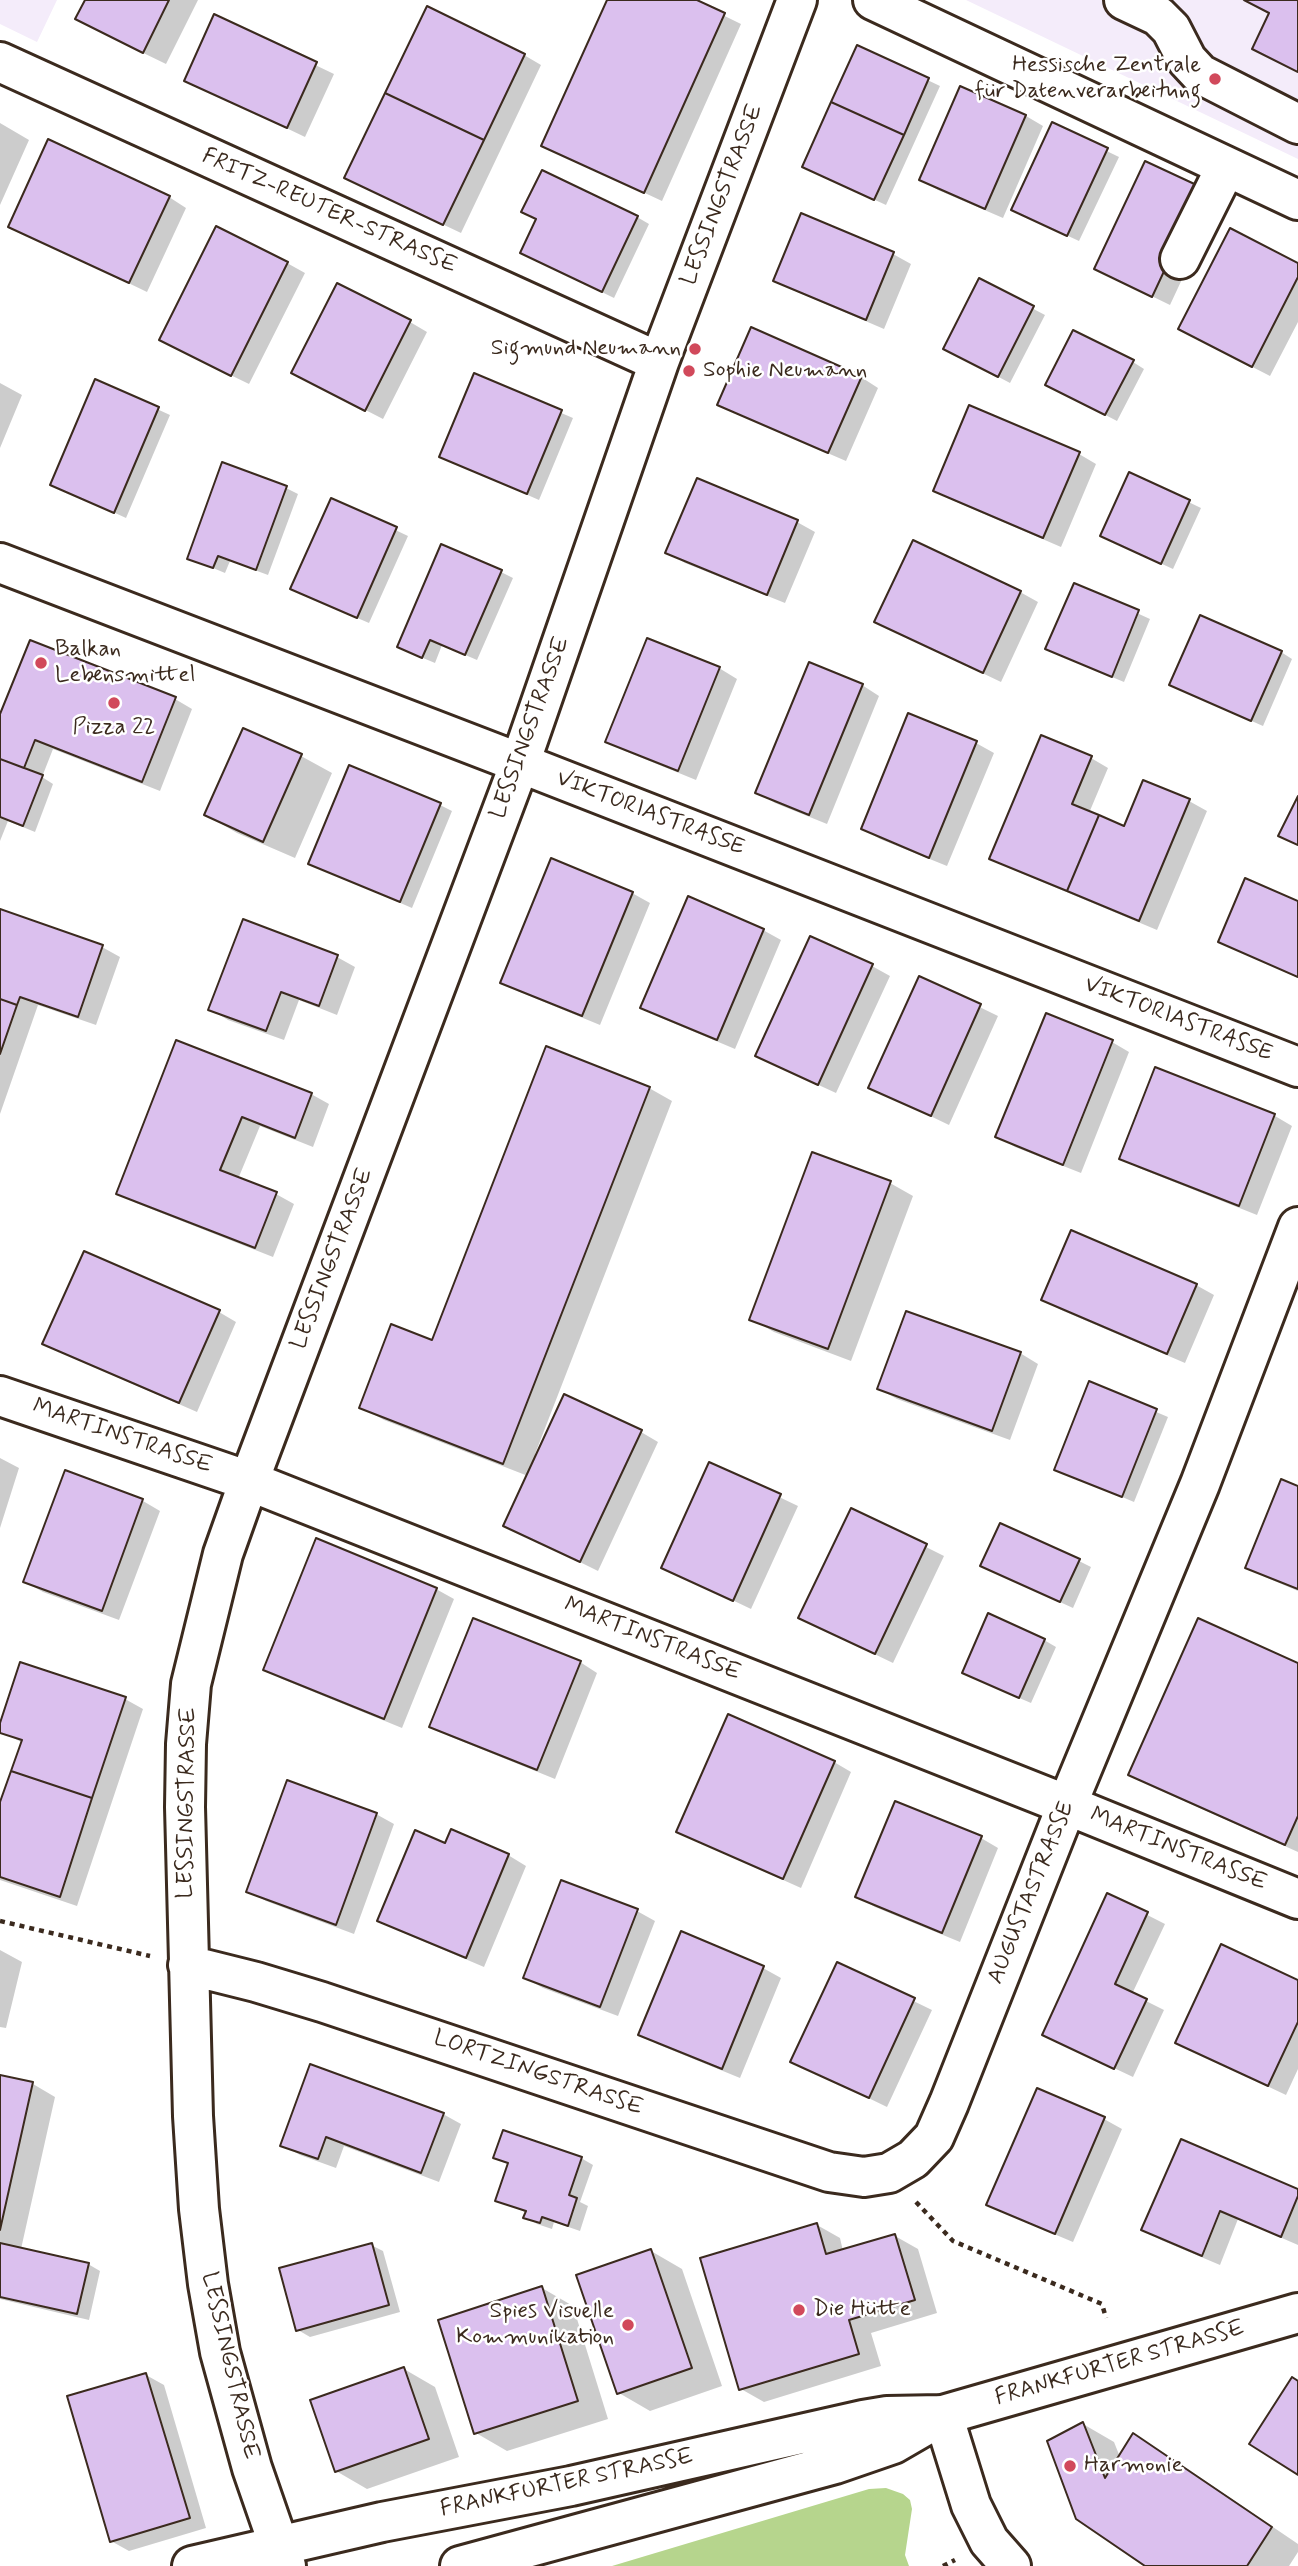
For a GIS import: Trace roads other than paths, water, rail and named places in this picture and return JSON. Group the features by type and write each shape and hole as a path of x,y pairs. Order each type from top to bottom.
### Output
{"street":[{"name":"LESSINGSTRASSE","path":"283,2556 251,2468 220,2352 199,2209 193,2116 185,1807 191,1684 223,1554 249,1480 520,763 659,362 797,0"},
{"path":"1124,0 1158,16 1171,29 1187,60 1200,74 1298,124"},
{"path":"890,3 1298,201"},
{"name":"FRITZ-REUTER-STRASSE","path":"0,62 659,362"},
{"path":"1180,259 1226,167"},
{"name":"VIKTORIASTRASSE","path":"0,563 520,763 1298,1068"},
{"name":"AUGUSTASTRASSE","path":"889,2173 913,2159 934,2137 949,2103 1067,1805 1200,1483 1298,1227"},
{"name":"MARTINSTRASSE","path":"0,1396 249,1480 1298,1899"},
{"name":"LORTZINGSTRASSE","path":"188,1965 322,2002 829,2172 864,2177 889,2173"},
{"name":"FRANKFURTER STRASSE","path":"460,2566 874,2452 943,2415 1298,2313"},
{"path":"943,2415 971,2505 989,2541 1011,2566"},
{"name":"FRANKFURTER STRASSE","path":"192,2566 283,2556 382,2522 571,2486 863,2420 887,2416 943,2415"}],"place":[{"name":"Hessische Zentrale für Datenverarbeitung","path":"1215,79"},
{"name":"Sigmund Neumann","path":"695,349"},
{"name":"Sophie Neumann","path":"689,371"},
{"name":"Balkan Lebensmittel","path":"41,663"},
{"name":"Pizza 22","path":"114,703"},
{"name":"Die Hütte","path":"799,2310"},
{"name":"Spies Visuelle Kommunikation","path":"628,2325"},
{"name":"Harmonie","path":"1070,2466"}]}
